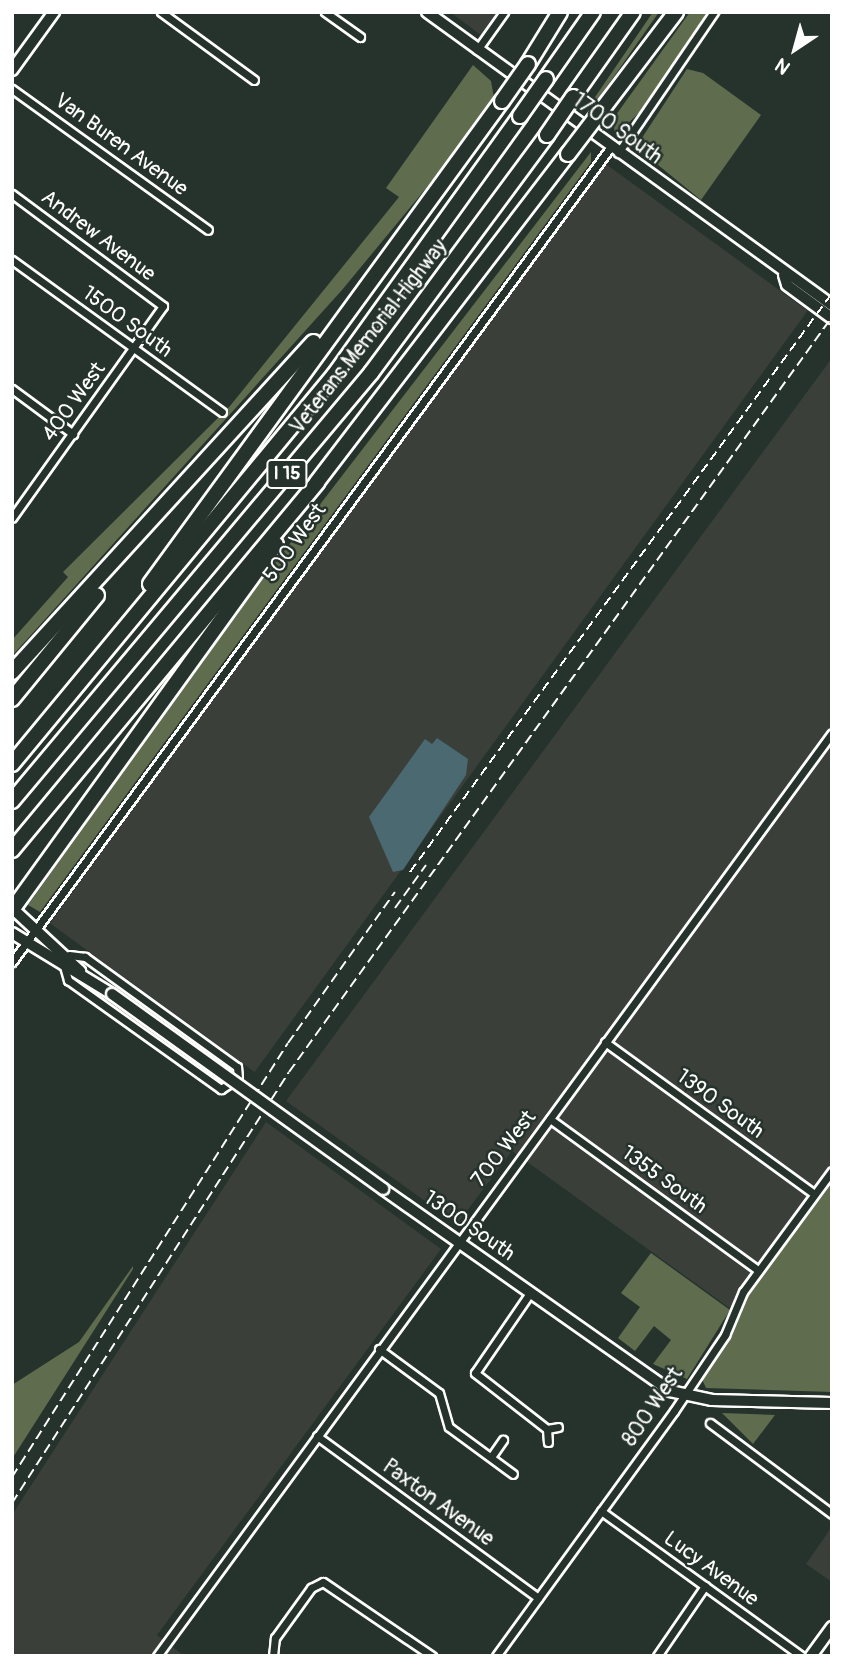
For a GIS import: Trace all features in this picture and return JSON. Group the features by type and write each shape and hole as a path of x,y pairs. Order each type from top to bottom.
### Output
{"highway":[{"path":"70,696 363,285 502,101 560,12"},
{"name":"Veterans Memorial Highway","path":"12,764 334,375 593,12"},
{"name":"Veterans Memorial Highway","path":"12,802 371,373 547,135 633,12"},
{"path":"597,116 666,12"},
{"path":"12,850 317,482 676,12"},
{"path":"12,673 132,545 363,285"},
{"path":"13,909 231,612 317,482"},
{"path":"12,699 132,545"}],"main road":[{"path":"12,70 54,12"},
{"name":"1700 South","path":"427,12 784,275 832,305"},
{"name":"1700 South","path":"784,275 787,285 832,318"},
{"name":"1300 South","path":"13,909 69,954 80,971"},
{"name":"1300 South","path":"12,933 64,965 80,971 649,1379 684,1395"},
{"path":"684,1395 832,1403"},
{"path":"811,1656 832,1627"}],"street":[{"path":"161,12 254,80"},
{"path":"325,12 360,37"},
{"path":"477,50 504,12"},
{"name":"500 West","path":"12,962 714,12"},
{"name":"Van Buren Avenue","path":"12,89 208,230"},
{"name":"Andrew Avenue","path":"12,194 163,306"},
{"name":"1500 South","path":"12,260 222,412"},
{"name":"400 West","path":"12,518 135,349 163,306"},
{"path":"12,389 73,434"},
{"name":"700 West","path":"157,1656 457,1241 550,1119 832,733"},
{"name":"1300 South","path":"64,965 68,980 221,1089 238,1078 226,1060 85,957 69,954"},
{"name":"1390 South","path":"605,1042 814,1194"},
{"name":"1355 South","path":"550,1119 758,1270"},
{"name":"800 West","path":"496,1656 684,1395 758,1270 831,1173"},
{"path":"530,1293 475,1373 547,1429 548,1443"},
{"path":"379,1349 439,1393 446,1424 513,1474"},
{"path":"710,1423 832,1514"},
{"path":"547,1429 558,1427"},
{"name":"Paxton Avenue","path":"317,1436 538,1598"},
{"path":"491,1457 503,1440"},
{"name":"Lucy Avenue","path":"601,1511 801,1656"},
{"path":"273,1655 283,1628 311,1588 323,1582 432,1656"},
{"path":"657,1656 705,1586"}],"shaded area":[{"path":"450,12 500,12 482,36"},
{"path":"603,162 808,311 255,1072 50,923"},
{"path":"832,358 832,1165 740,1288 731,1309 512,1151 457,1224 286,1101"},
{"path":"266,1122 441,1249 157,1635 184,1656 12,1656 12,1515"},
{"path":"832,1529 832,1582 806,1564"}],"green space":[{"path":"581,12 584,12 545,70 542,68"},
{"path":"653,12 659,12 594,105 591,103"},
{"path":"690,12 707,12 648,104 615,136 613,119"},
{"path":"473,65 491,81 494,98 451,158 342,290 12,656 12,640 68,577 63,572 230,406 399,197 386,188"},
{"path":"687,69 703,73 761,115 701,200 636,147"},
{"path":"591,152 591,162 40,912 28,905 235,615"},
{"path":"832,1183 832,1392 706,1388 701,1377 731,1334 746,1295"},
{"path":"651,1253 730,1310 687,1379 653,1364 671,1340 654,1326 635,1351 618,1338 640,1307 621,1293"},
{"path":"133,1266 12,1459 12,1385 79,1342"},
{"path":"722,1413 775,1415 753,1444"}],"water":[{"path":"437,738 468,759 466,775 403,870 393,872 369,817 425,739 432,744"}],"railway":[{"path":"410,872 832,293"},
{"path":"12,1503 289,1072 832,317"},
{"path":"395,908 426,865"},
{"path":"12,1477 288,1043 395,892"}]}
